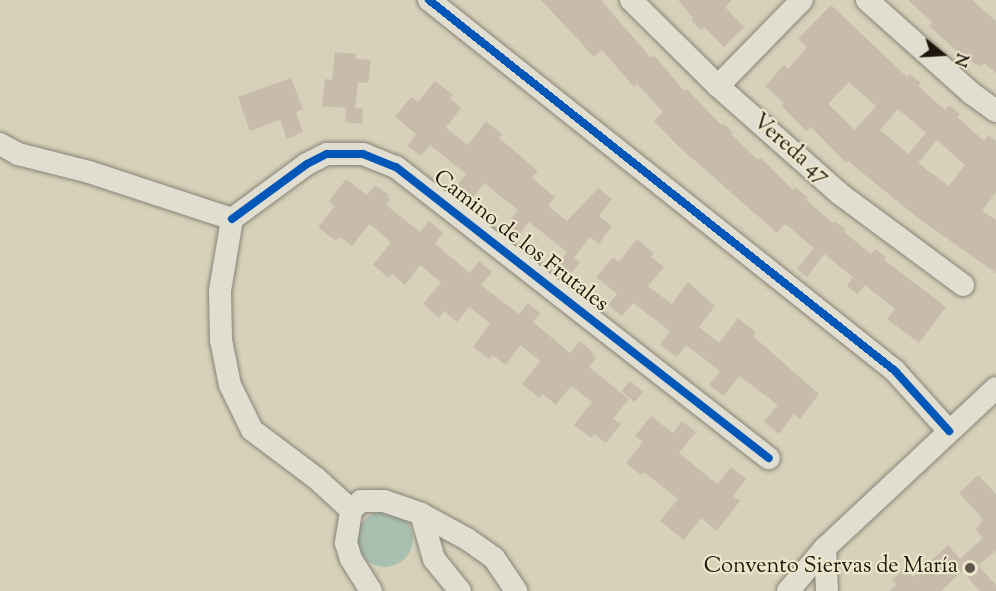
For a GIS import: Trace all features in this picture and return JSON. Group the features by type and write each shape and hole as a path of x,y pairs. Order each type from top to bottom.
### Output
{"street":[{"path":"429,0 895,371 949,431"},
{"name":"Vereda 47","path":"631,0 718,86 840,194 963,285"},
{"path":"718,86 802,0"},
{"path":"867,0 971,93 996,111"},
{"path":"0,144 18,154 89,172 232,219 220,291 220,340 230,385 252,430 316,478 351,510"},
{"name":"Camino de los Frutales","path":"232,219 307,165 327,154 363,154 396,167 769,458"},
{"path":"788,591 825,548 996,388"},
{"path":"372,591 351,559 346,543 351,510 361,501 384,501 422,514 494,558 516,591"},
{"path":"422,514 434,559 460,591"},
{"path":"825,548 827,591"}],"shaded area":[{"path":"385,511 396,513 405,519 411,528 413,539 411,550 405,559 396,565 385,567 374,565 365,559 359,550 357,539 359,528 365,519 374,513"}],"building":[{"path":"541,0 601,0 651,58 654,55 684,91 687,89 721,125 723,123 733,132 731,134 758,160 761,158 793,190 795,187 808,198 806,200 833,223 835,221 846,230 844,232 871,254 875,249 886,257 884,260 946,307 919,343 887,319 895,309 865,285 857,294 847,286 853,277 824,254 807,277 797,269 814,248 785,224 777,233 677,145 654,121 663,112 637,84 634,87 602,50 594,57"},
{"path":"678,0 732,0 725,7 744,27 724,47 704,27 701,30 691,20 693,18"},
{"path":"908,0 972,0 996,21 996,73 984,63 980,67 958,52 929,26 932,22"},
{"path":"831,5 907,77 910,74 921,83 918,86 945,110 949,105 960,114 957,117 984,141 988,135 996,141 996,192 982,211 996,220 996,273 918,218 848,161 846,163 811,127 806,131 781,105 784,103 765,86 784,65 788,69 807,47 798,39","holes":["849,82 876,106 855,130 828,104","898,109 926,133 908,154 880,130","937,140 965,165 949,186 918,163"]},
{"path":"335,52 356,54 355,59 371,60 368,83 358,82 355,108 363,109 362,124 345,122 346,108 322,106 325,79 332,80"},
{"path":"291,78 303,109 296,112 303,132 287,139 280,120 250,131 238,97"},
{"path":"435,81 453,95 450,98 461,108 446,128 468,145 486,121 502,134 499,138 538,171 532,178 555,197 548,206 567,221 598,188 612,199 599,216 612,226 599,244 590,237 574,258 580,262 571,274 559,264 567,252 529,222 519,235 506,225 518,210 484,183 472,198 457,185 466,174 430,145 421,156 407,146 416,134 395,117 411,97 418,102"},
{"path":"346,179 367,195 375,185 389,195 387,197 390,200 386,205 420,232 429,221 443,233 435,244 470,273 479,261 492,272 481,285 519,314 528,303 540,313 533,322 570,353 580,341 593,352 596,358 589,367 629,399 613,419 621,424 606,443 594,434 591,438 574,425 592,402 571,386 556,405 543,394 540,398 522,384 540,361 520,345 506,365 492,355 489,359 473,347 490,323 469,307 457,322 444,311 439,318 423,304 441,282 420,265 405,285 392,274 389,278 373,265 391,242 369,224 352,246 340,237 336,241 318,227 335,206 329,201"},
{"path":"637,239 654,253 651,257 664,267 648,286 672,304 688,282 715,306 699,327 719,343 738,318 756,332 753,336 819,394 800,419 794,414 779,434 764,422 778,405 739,376 724,396 709,385 720,371 686,345 677,357 660,345 670,331 633,303 622,316 608,305 617,294 596,277 613,257 619,262"},
{"path":"630,381 643,392 635,402 622,391"},
{"path":"651,416 673,433 682,421 696,432 679,453 717,484 731,467 746,479 733,496 740,501 717,531 701,518 684,540 660,521 678,499 644,472 641,475 626,463 643,442 635,436"},
{"path":"978,475 996,494 996,551 978,565 996,585 996,591 980,591 962,571 941,591 889,591 897,584 892,580 905,568 913,577 948,545 960,559 983,538 976,530 983,519 959,493"}],"cycle path":[{"path":"429,0 895,371 949,431"},
{"path":"232,219 307,164 327,154 363,154 396,167 769,458"}],"place":[{"name":"Convento Siervas de María","path":"970,568"}]}
